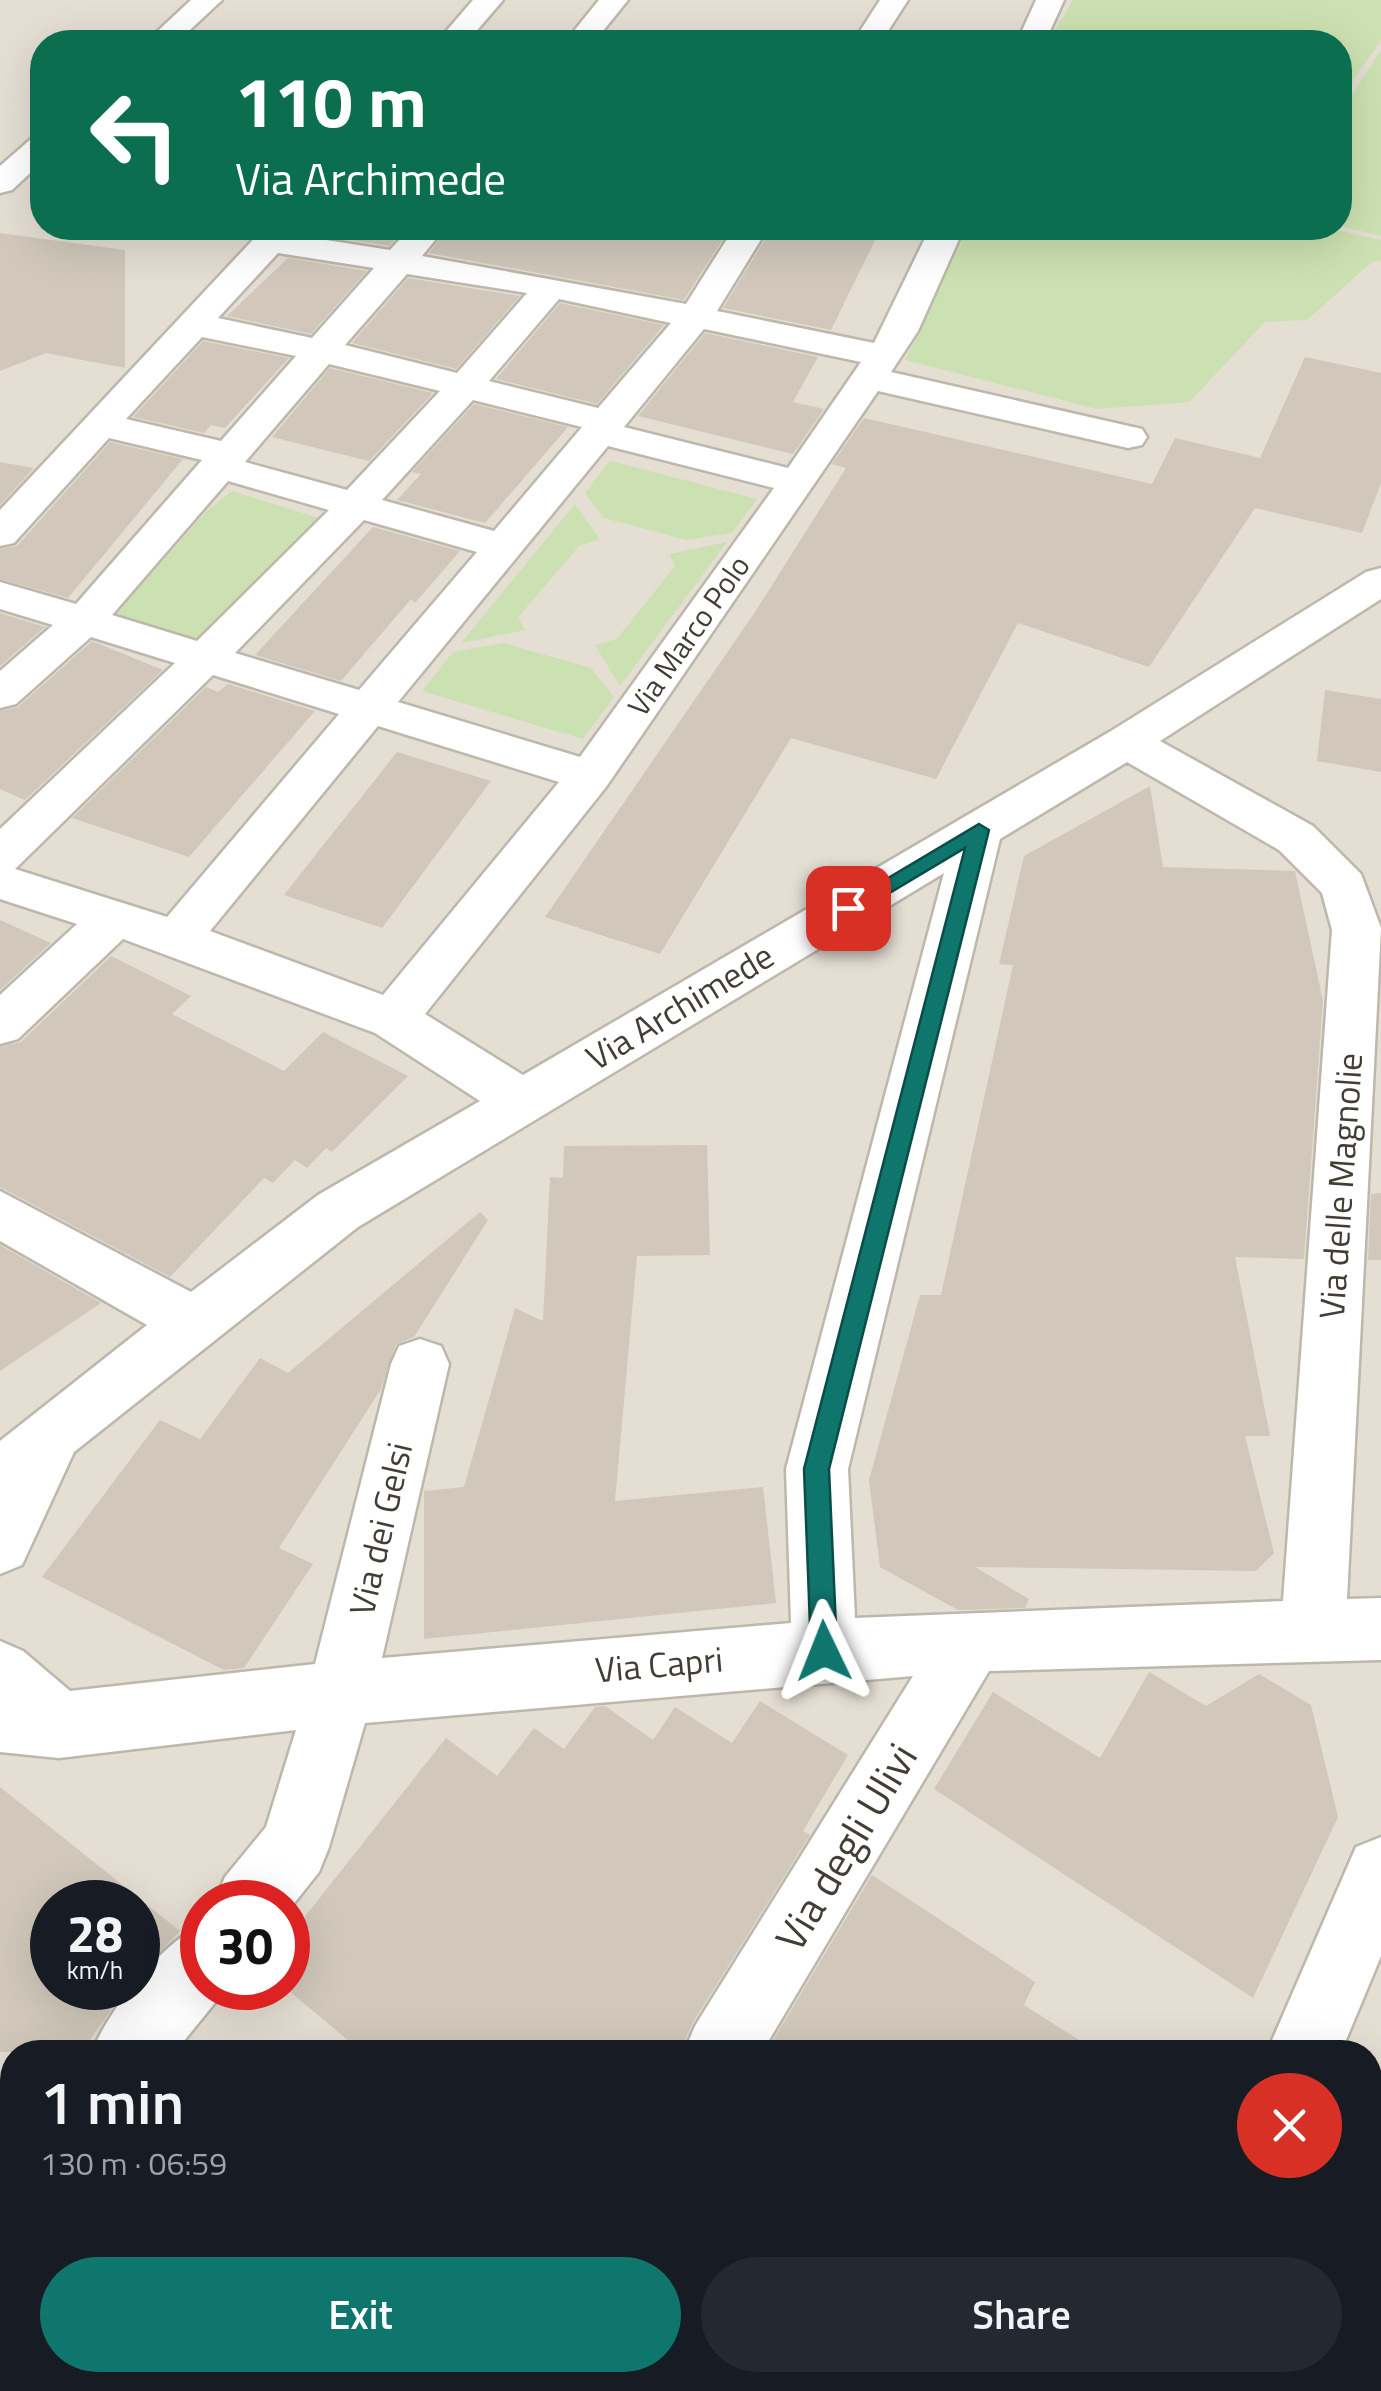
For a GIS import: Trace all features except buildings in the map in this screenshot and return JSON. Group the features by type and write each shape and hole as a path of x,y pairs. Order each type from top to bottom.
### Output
{"street":[{"path":"174,30 208,0"},
{"path":"462,30 490,0"},
{"path":"590,30 614,0"},
{"path":"875,30 894,0"},
{"path":"1036,30 1050,0"},
{"path":"0,534 270,240"},
{"path":"304,240 696,316 1128,437"},
{"path":"0,694 86,619 418,240"},
{"path":"177,938 696,316 744,240"},
{"name":"Via Marco Polo","path":"394,1019 590,776 798,482 900,331 942,240"},
{"path":"0,857 208,656 467,388 551,287"},
{"path":"192,324 322,351 467,388 798,482"},
{"path":"100,425 223,460 352,504 502,546"},
{"name":"Via Archimede","path":"0,1480 52,1433 338,1211 1127,742 1381,582"},
{"path":"0,594 590,776"},
{"name":"Via delle Magnolie","path":"1127,742 1296,838 1344,886 1356,930 1313,1629"},
{"path":"824,1651 817,1469 979,830"},
{"path":"0,882 177,938 394,1019 522,1101"},
{"path":"0,1025 114,918"},
{"path":"0,1214 194,1323"},
{"name":"Via dei Gelsi","path":"268,1880 294,1847 341,1694 420,1364"},
{"name":"Via Archimede","path":"0,1545 52,1433"},
{"name":"Via Capri","path":"0,1673 30,1722 824,1651 971,1642 1381,1629"},
{"name":"Via degli Ulivi","path":"728,2040 971,1642"},
{"path":"1309,2040 1381,1872"},
{"path":"139,2040 180,1988"}],"shaded area":[{"path":"0,0 1381,0 1381,2040 0,2040"}],"green space":[{"path":"1073,0 1381,0 1381,40 1352,82 1352,30 1055,30"},
{"path":"1381,50 1381,236 1352,229 1352,95"},
{"path":"1352,233 1381,240 1381,260 1372,262 1307,320 1265,322 1189,402 1097,409 905,360 962,240 1352,240"},
{"path":"610,461 757,499 732,533 687,540 604,518 585,493"},
{"path":"232,491 322,519 211,642 115,615 206,512"},
{"path":"575,504 600,540 580,545 518,617 525,630 461,643"},
{"path":"727,542 620,686 595,645 617,639 675,566 669,554"},
{"path":"503,643 591,668 614,697 583,739 422,691 453,652"}],"route":[{"path":"824,1651 817,1469 879,1237 979,830 848,908"}]}
